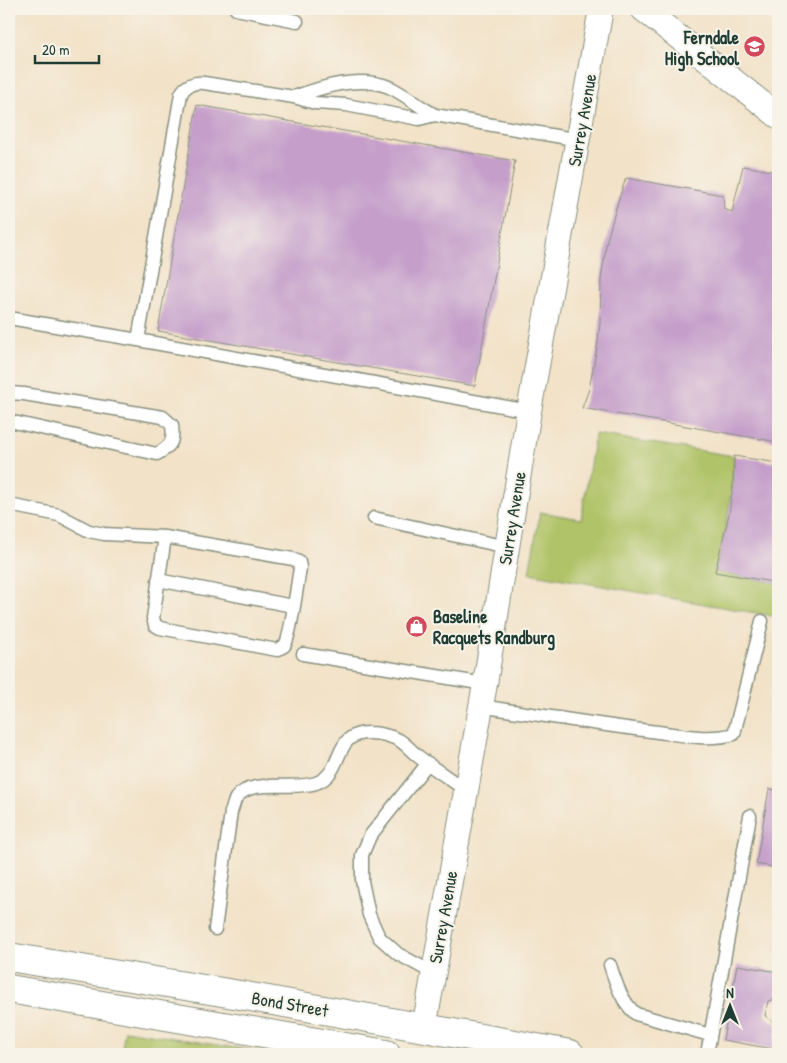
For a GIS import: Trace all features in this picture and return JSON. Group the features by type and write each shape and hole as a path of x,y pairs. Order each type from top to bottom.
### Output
{"street":[{"name":"Surrey Avenue","path":"424,1028 483,695 529,411 602,9"},
{"path":"643,9 778,116"},
{"name":"Bond Street","path":"9,957 240,995 570,1054"},
{"name":"Bond Street","path":"9,990 386,1054"}],"lane":[{"path":"236,9 297,21"},
{"path":"138,340 183,90 192,83 198,82 315,102 346,105 418,119 435,115"},
{"path":"294,97 317,88 341,84 379,84 404,95 421,108 435,115 579,140"},
{"path":"9,318 529,411"},
{"path":"9,393 163,417 172,425 174,437 168,447 157,454 9,421"},
{"path":"9,505 59,515 89,532 165,538 293,559 299,562 300,568 287,642 284,647 277,650 160,628 155,625 153,618 165,538"},
{"path":"374,518 507,547"},
{"path":"158,580 293,606"},
{"path":"302,654 634,729 723,738 734,734 762,621"},
{"path":"215,929 231,812 236,798 247,789 264,786 304,786 318,782 333,771 344,742 354,736 368,732 400,740 466,790"},
{"path":"428,763 370,836 362,855 362,881 369,915 379,937 398,954 433,973"},
{"path":"707,1054 750,816"},
{"path":"610,965 621,996 628,1007 636,1014 710,1035"}],"green space":[{"path":"595,434 734,456 728,514 715,572 778,583 778,617 529,573 540,512 581,519"},
{"path":"125,1030 273,1054 121,1054"}],"building":[{"path":"197,105 515,161 475,386 158,331"},
{"path":"743,166 778,172 778,442 582,408 589,389 597,348 600,323 601,279 607,240 626,178 723,195 724,209 732,212"},
{"path":"734,456 778,463 778,583 715,572 729,514 733,486"},
{"path":"769,789 778,790 778,868 756,864"},
{"path":"737,965 778,972 778,999 768,1001 765,1016 777,1025 773,1049 723,1040"}],"place":[{"name":"Ferndale High School","path":"755,47"},
{"name":"Baseline Racquets Randburg","path":"417,626"}]}
